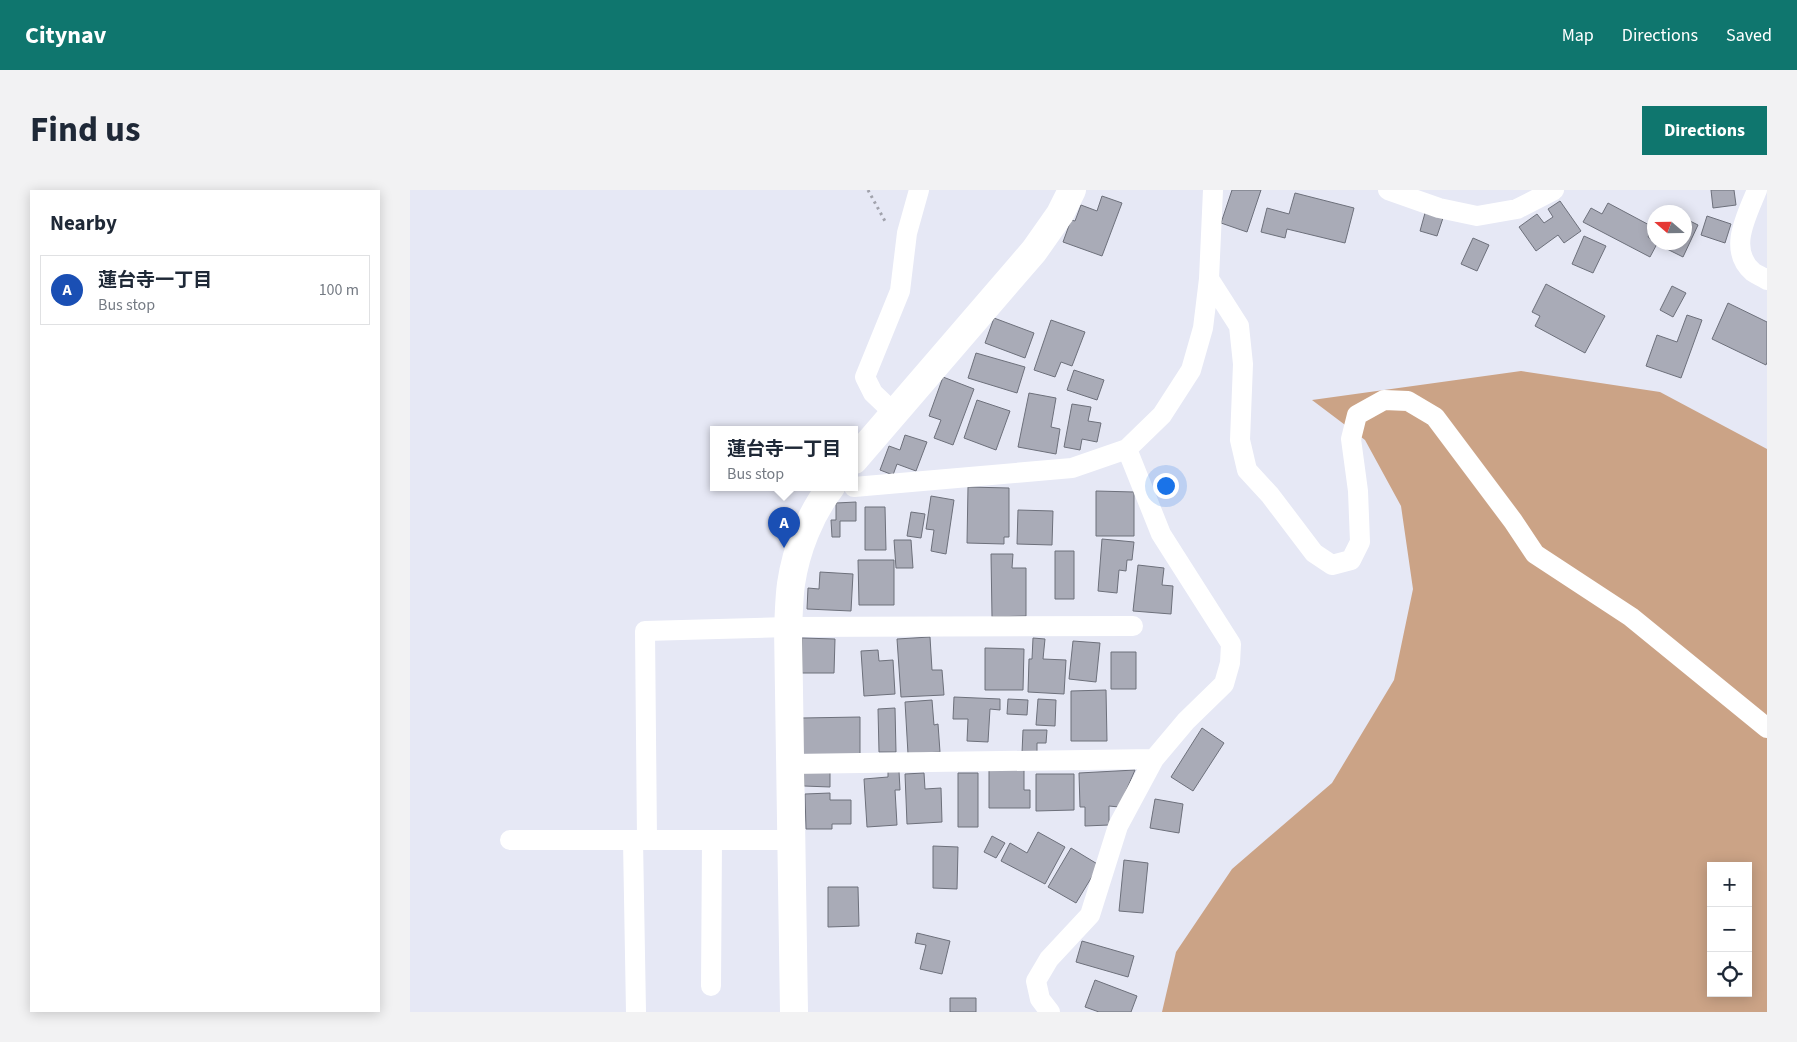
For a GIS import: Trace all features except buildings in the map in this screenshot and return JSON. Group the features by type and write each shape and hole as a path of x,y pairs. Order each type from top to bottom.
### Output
{"street":[{"path":"894,413 873,393 866,377 900,291 907,233 918,190"},
{"path":"858,455 1034,251 1060,214 1072,190"},
{"path":"858,486 1072,468 1127,449 1162,415 1191,370 1203,328 1209,279 1213,190"},
{"path":"1388,190 1439,208 1477,216 1517,209 1554,190"},
{"path":"1756,190 1741,234 1741,253 1752,271 1767,280"},
{"path":"1209,279 1239,326 1243,364 1240,440 1247,470 1270,495 1314,553 1332,565 1351,560 1360,542 1358,491 1351,439 1357,415 1384,400 1408,401 1434,417 1513,521 1535,554 1631,616 1767,728"},
{"path":"1050,1012 1040,999 1036,981 1049,959 1090,915 1118,826 1154,760 1186,721 1224,684 1230,663 1231,644 1161,534 1127,449"},
{"path":"794,1012 788,627 791,583 800,548 813,514 838,491"},
{"path":"636,1012 645,631 788,627 1133,626"},
{"path":"791,764 1154,760"},
{"path":"510,840 792,840"},
{"path":"711,986 712,840"}],"path":[{"path":"868,190 888,228 907,233"}],"shaded area":[{"path":"1521,371 1660,392 1767,449 1767,1012 1162,1012 1176,952 1232,869 1332,783 1394,680 1413,589 1401,506 1365,440 1312,400"}],"place":[{"name":"蓮台寺一丁目","path":"784,548"}]}
